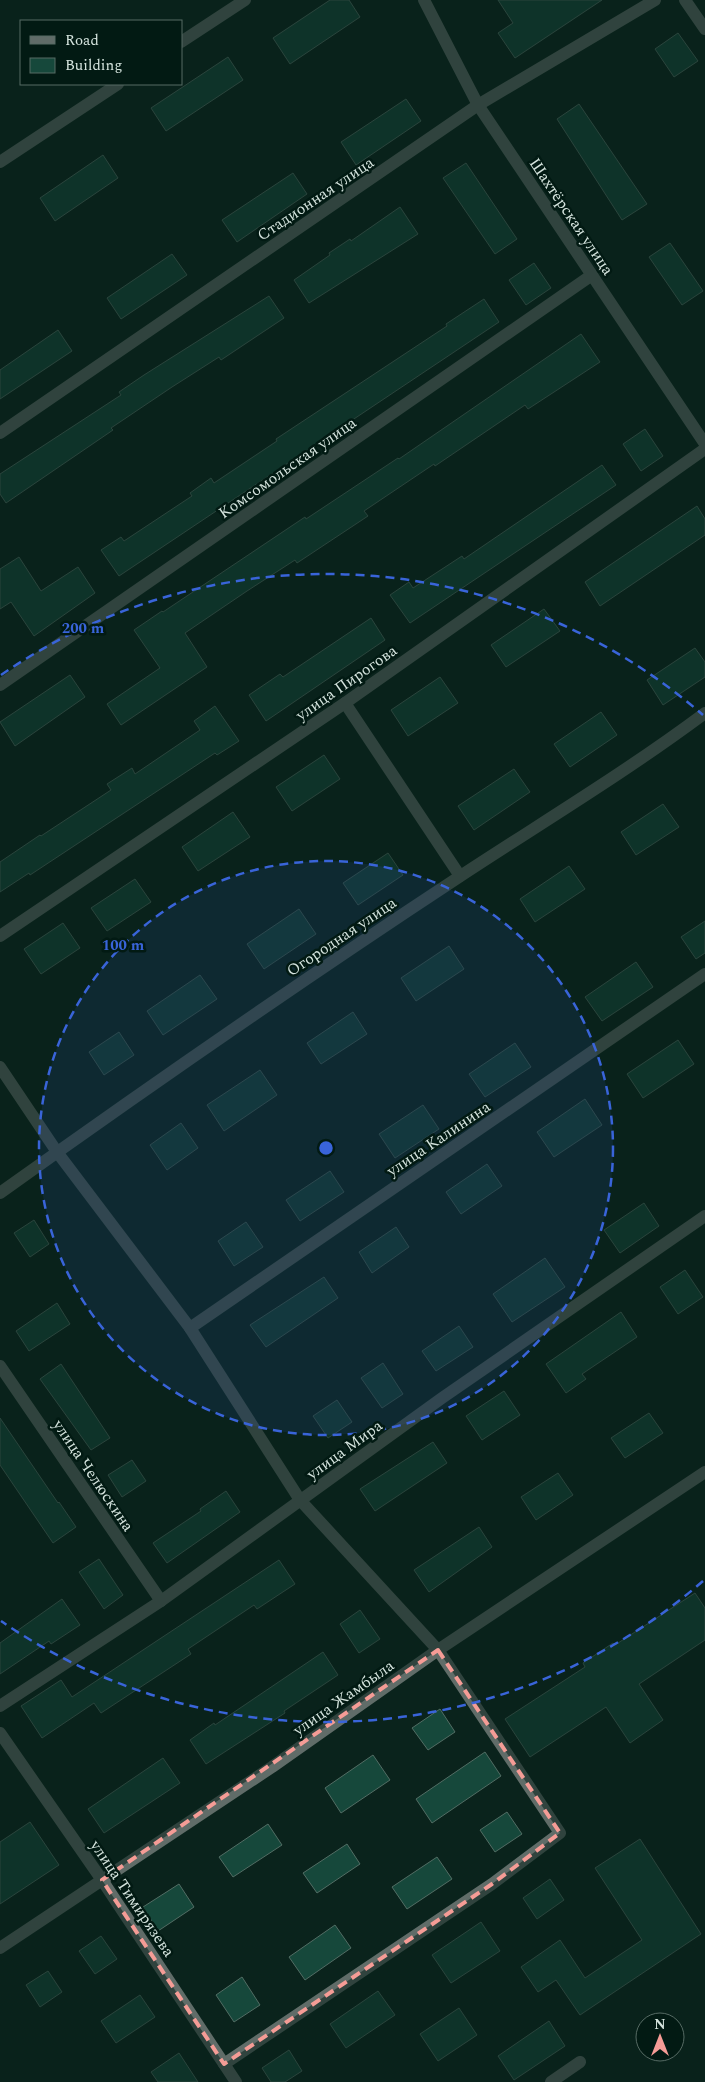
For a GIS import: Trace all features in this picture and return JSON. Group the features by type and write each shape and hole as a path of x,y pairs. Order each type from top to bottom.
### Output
{"street":[{"path":"182,41 244,0"},
{"name":"Шахтёрская улица","path":"424,0 478,105 705,444"},
{"name":"Стадионная улица","path":"0,433 478,105 655,0"},
{"path":"686,0 705,29"},
{"path":"0,162 116,85"},
{"name":"Комсомольская улица","path":"0,685 592,276"},
{"name":"улица Пирогова","path":"0,936 345,703 705,448"},
{"path":"345,703 460,876"},
{"name":"Огородная улица","path":"0,1194 57,1152 276,1000 460,876 652,753 705,713"},
{"name":"улица Калинина","path":"190,1328 705,974"},
{"path":"0,1066 57,1152 190,1328 300,1500 438,1650 560,1832 492,1884 224,2064"},
{"name":"улица Мира","path":"0,1706 161,1602 442,1398 705,1216"},
{"name":"улица Челюскина","path":"0,1366 161,1602"},
{"name":"улица Жамбыла","path":"0,1948 272,1767 438,1650 705,1472"},
{"name":"улица Тимирязева","path":"0,1733 102,1880 236,2082"},
{"path":"551,2082 580,2062"}],"highlighted area":[{"path":"438,1650 560,1833 492,1884 224,2064 102,1880"}],"building":[{"path":"330,0 349,0 360,17 290,64 273,38"},
{"path":"498,0 602,0 515,58 498,33 513,23"},
{"path":"678,33 698,61 674,77 655,49"},
{"path":"228,57 243,80 166,131 151,108"},
{"path":"406,99 421,121 356,165 341,142"},
{"path":"579,104 647,204 622,220 557,119"},
{"path":"103,155 118,178 55,221 40,198"},
{"path":"466,163 517,239 495,254 443,178"},
{"path":"293,173 307,194 237,242 222,220"},
{"path":"400,207 418,234 309,303 294,280 330,255 329,253 350,239 351,241"},
{"path":"670,243 703,291 682,305 649,257"},
{"path":"172,254 187,275 121,319 107,298"},
{"path":"534,263 551,288 526,305 509,280"},
{"path":"269,296 284,318 221,360 219,357 172,387 6,503 0,494 0,474 121,395 119,392 144,375"},
{"path":"484,299 499,322 119,576 101,550 121,537 124,541 192,496 190,493 211,478 214,483"},
{"path":"58,330 72,351 0,399 0,370"},
{"path":"581,334 600,362 528,409 525,405 435,466 434,464 364,511 368,516 297,563 295,560 185,633 207,667 121,725 107,704 160,668 134,630 305,517 306,519 399,459"},
{"path":"645,429 663,456 641,471 623,444"},
{"path":"602,465 616,485 410,623 390,595 409,582 413,588 462,556 464,559"},
{"path":"697,506 705,519 705,535 600,606 585,582"},
{"path":"19,557 41,591 78,567 95,593 34,636 11,602 0,609 0,569"},
{"path":"544,609 560,631 506,667 491,645"},
{"path":"371,618 385,640 266,721 249,695 280,674 283,677"},
{"path":"695,648 705,662 705,677 663,705 647,680"},
{"path":"70,675 85,697 15,746 0,722"},
{"path":"440,677 458,703 408,736 391,710"},
{"path":"215,706 239,741 217,755 215,753 30,875 29,873 0,892 0,862 111,790 107,784 132,768 135,774 200,730 194,721"},
{"path":"601,712 617,735 570,767 554,744"},
{"path":"324,755 340,779 292,811 276,787"},
{"path":"514,769 530,792 474,830 458,806"},
{"path":"663,804 679,827 636,855 621,832"},
{"path":"233,812 250,837 198,871 182,847"},
{"path":"388,853 403,875 358,905 343,883"},
{"path":"569,866 585,889 535,922 520,899"},
{"path":"135,879 151,902 107,931 91,908"},
{"path":"299,909 316,934 264,969 247,944"},
{"path":"705,921 705,953 696,959 681,937"},
{"path":"63,923 80,948 41,974 24,949"},
{"path":"449,946 464,969 416,1001 401,978"},
{"path":"636,962 653,987 602,1021 585,997"},
{"path":"200,975 217,999 163,1035 147,1011"},
{"path":"353,1012 367,1034 321,1064 307,1043"},
{"path":"119,1032 134,1055 104,1075 89,1052"},
{"path":"678,1040 694,1064 643,1098 627,1074"},
{"path":"515,1043 531,1067 485,1097 469,1074"},
{"path":"260,1070 277,1095 224,1131 207,1105"},
{"path":"585,1099 602,1125 554,1157 537,1132"},
{"path":"423,1105 439,1129 395,1158 379,1134"},
{"path":"181,1123 198,1148 167,1170 150,1145"},
{"path":"487,1164 502,1186 461,1214 446,1192"},
{"path":"330,1171 344,1192 300,1221 286,1200"},
{"path":"644,1203 659,1226 620,1253 604,1230"},
{"path":"34,1220 49,1244 30,1257 14,1233"},
{"path":"246,1222 263,1247 234,1266 218,1241"},
{"path":"396,1227 409,1247 372,1273 359,1252"},
{"path":"545,1258 565,1287 512,1322 493,1294"},
{"path":"685,1270 703,1297 678,1314 660,1287"},
{"path":"324,1277 338,1298 266,1347 250,1325"},
{"path":"57,1303 70,1324 29,1351 16,1331"},
{"path":"621,1312 637,1337 582,1374 586,1379 566,1393 546,1364"},
{"path":"459,1326 473,1347 436,1371 422,1351"},
{"path":"383,1363 403,1394 382,1408 361,1378"},
{"path":"61,1364 110,1438 91,1450 40,1379"},
{"path":"504,1391 520,1415 482,1440 466,1416"},
{"path":"337,1400 352,1422 328,1438 313,1416"},
{"path":"649,1413 663,1433 625,1458 611,1438"},
{"path":"0,1418 76,1527 53,1543 0,1465"},
{"path":"433,1442 447,1463 375,1511 360,1489"},
{"path":"132,1460 146,1481 122,1497 108,1475"},
{"path":"558,1473 573,1495 536,1520 521,1497"},
{"path":"226,1491 240,1512 167,1563 153,1543 201,1511 200,1509"},
{"path":"479,1527 492,1547 429,1592 414,1570"},
{"path":"99,1559 123,1595 104,1609 79,1572"},
{"path":"279,1560 295,1584 257,1609 254,1605 188,1649 191,1654 101,1713 94,1703 42,1738 21,1706 61,1680 72,1697"},
{"path":"695,1593 705,1608 705,1640 639,1684 663,1720 630,1743 606,1707 530,1757 505,1719 585,1667 583,1663 613,1643 615,1645"},
{"path":"62,1599 80,1625 51,1644 49,1641 0,1674 0,1643"},
{"path":"360,1610 380,1639 359,1653 340,1624"},
{"path":"323,1652 338,1675 284,1711 285,1713 206,1764 190,1740"},
{"path":"440,1709 455,1732 428,1750 412,1728"},
{"path":"485,1752 501,1776 432,1823 416,1799"},
{"path":"373,1755 390,1780 341,1813 325,1788"},
{"path":"163,1758 180,1783 104,1833 88,1809"},
{"path":"507,1812 522,1834 495,1852 480,1830"},
{"path":"30,1822 59,1865 0,1904 0,1842"},
{"path":"268,1824 282,1845 233,1877 219,1857"},
{"path":"640,1839 701,1934 580,2015 556,1980 538,1992 521,1967 560,1940 585,1978 642,1940 595,1868"},
{"path":"347,1844 360,1864 317,1893 303,1873"},
{"path":"437,1857 452,1879 407,1909 392,1887"},
{"path":"550,1879 564,1900 537,1919 523,1898"},
{"path":"179,1884 194,1907 158,1931 143,1907"},
{"path":"481,1922 500,1951 451,1983 432,1955"},
{"path":"335,1925 351,1948 305,1980 289,1957"},
{"path":"101,1936 117,1959 95,1974 79,1951"},
{"path":"48,1971 62,1992 40,2007 26,1985"},
{"path":"242,1977 260,2005 234,2022 216,1995"},
{"path":"378,1991 395,2015 346,2048 330,2024"},
{"path":"140,1995 155,2017 116,2043 101,2021"},
{"path":"459,2008 477,2035 438,2061 420,2034"},
{"path":"549,2021 565,2046 514,2080 498,2056"},
{"path":"289,2050 302,2071 285,2082 271,2082 262,2068"},
{"path":"179,2053 198,2082 158,2082 151,2072"}]}
